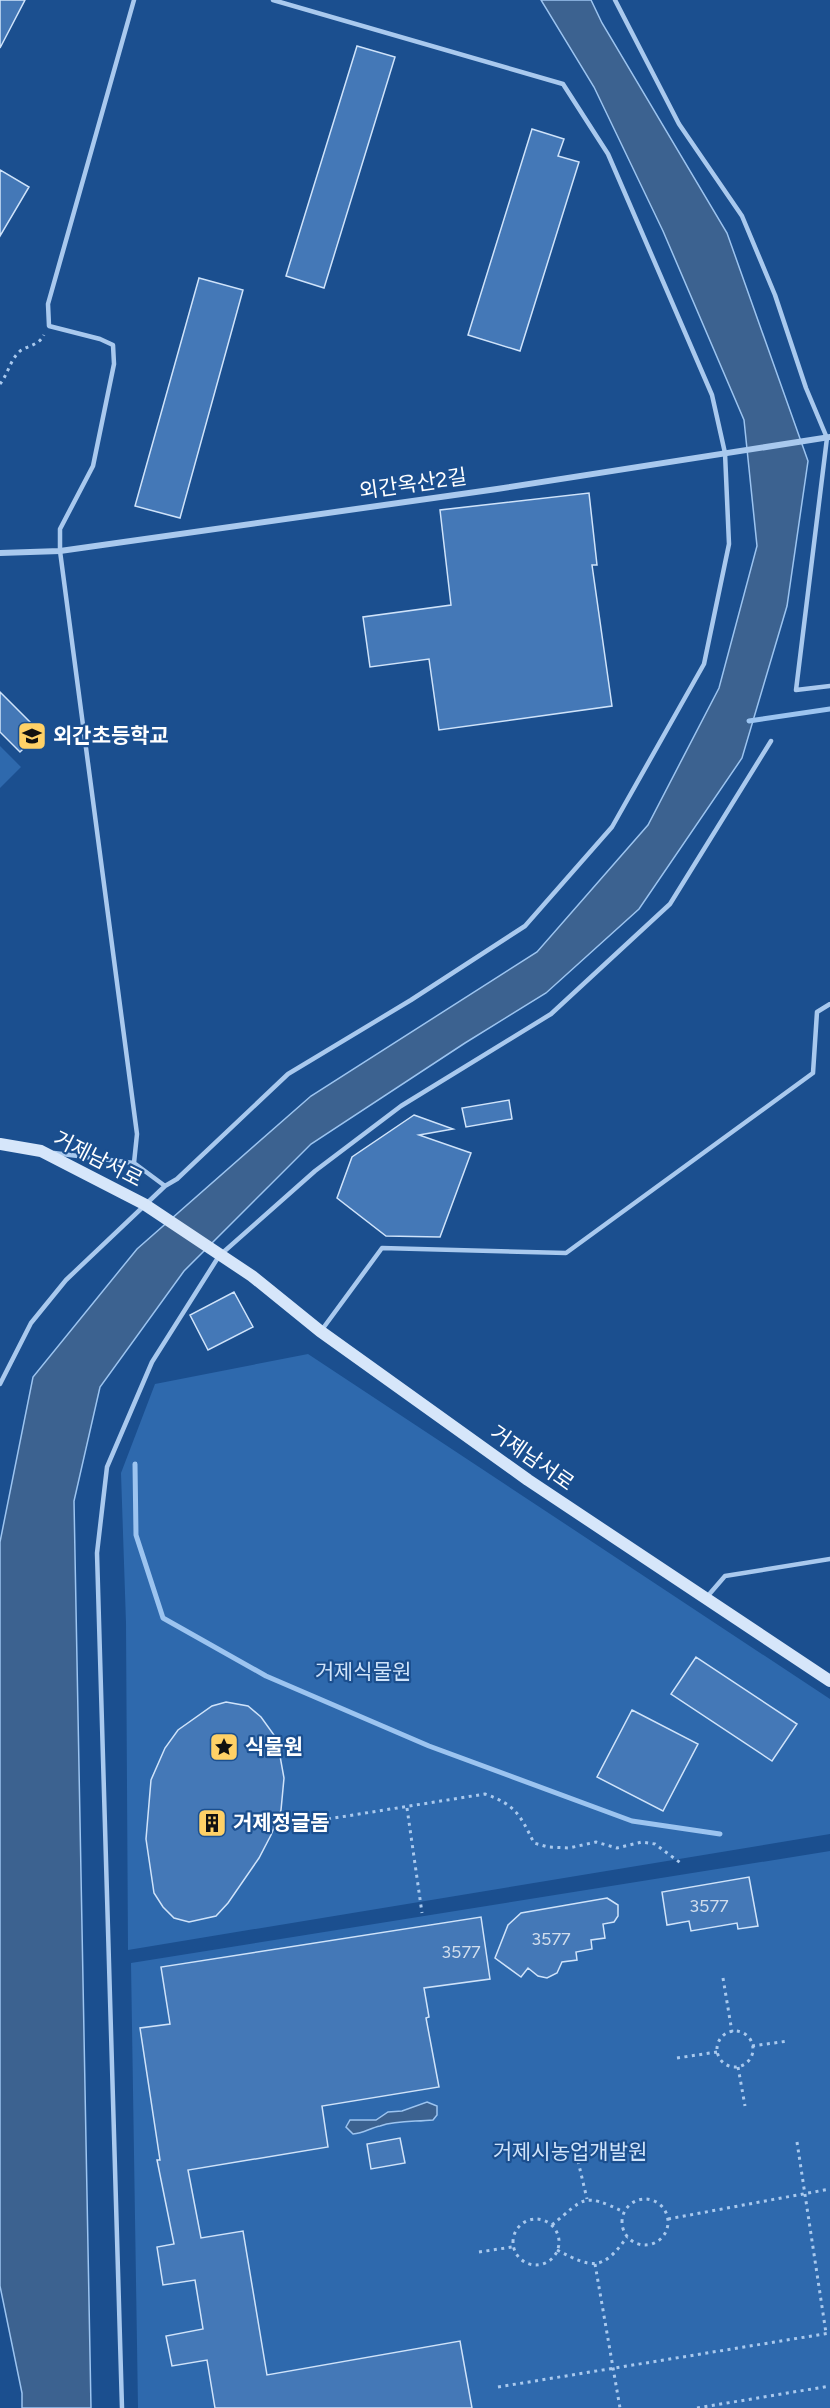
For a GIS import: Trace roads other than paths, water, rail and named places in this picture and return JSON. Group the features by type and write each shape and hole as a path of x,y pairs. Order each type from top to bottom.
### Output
{"main road":[{"name":"거제남서로","path":"0,1144 41,1151 144,1204 252,1276 320,1331 528,1480 830,1681"}],"street":[{"name":"외간옥산2길","path":"0,553 60,551 473,492 829,437"}],"lane":[{"path":"134,0 48,304 49,326 100,339 113,345 114,364 93,466 60,529 60,551 136,1134 134,1163"},
{"path":"0,1384 32,1323 66,1280 144,1204 177,1179 288,1074 411,1000 525,926 612,827 704,664 729,544 725,453 712,395 613,164 563,84 273,0"},
{"path":"615,0 679,124 742,216 775,295 806,388 829,437 796,690 830,686"},
{"path":"122,2408 98,1553 107,1467 152,1362 219,1256 315,1171 401,1106 551,1014 670,904 771,741"},
{"path":"320,1331 382,1248 566,1253 813,1073 817,1012 830,1004"},
{"path":"41,1151 134,1163 165,1186"},
{"path":"706,1598 725,1576 830,1559"}],"waterway":[{"path":"749,721 830,709"},
{"path":"135,1464 136,1535 163,1618 266,1676 429,1746 632,1821 720,1834"}],"place":[{"name":"외간초등학교","path":"32,736"},
{"name":"식물원","path":"224,1747"},
{"name":"거제정글돔","path":"212,1823"}],"park label":[{"name":"거제식물원","path":"363,1672"},
{"name":"거제시농업개발원","path":"570,2152"}]}
